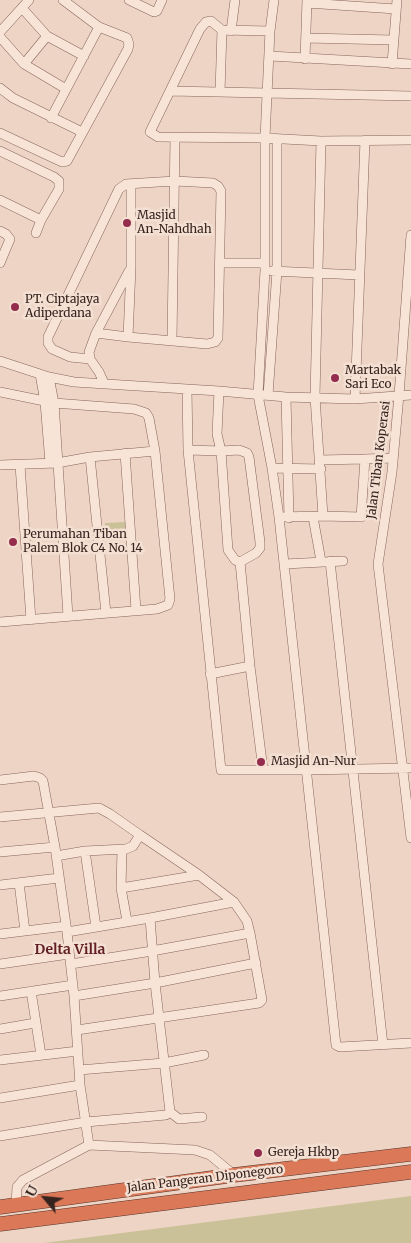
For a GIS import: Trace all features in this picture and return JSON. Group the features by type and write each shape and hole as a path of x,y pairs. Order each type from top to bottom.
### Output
{"highway":[{"name":"Jalan Pangeran Diponegoro","path":"0,1207 234,1174 411,1154"},
{"name":"Jalan Pangeran Diponegoro","path":"0,1224 411,1172"},
{"path":"168,1184 171,1202"}],"street":[{"path":"0,32 29,0"},
{"path":"0,134 62,162 67,161 70,159 82,132 128,49 129,44 126,38 99,27 63,0"},
{"path":"129,0 154,12 157,11 162,0"},
{"path":"220,92 226,30 235,0"},
{"path":"274,0 270,31 265,138 264,267 258,394 272,468 284,517"},
{"path":"304,59 307,2 397,5 392,64"},
{"path":"22,8 47,36 84,56"},
{"path":"270,31 226,30 211,22 206,22 200,29 150,132 158,137 175,138 265,138 321,141 411,140"},
{"path":"51,118 99,27"},
{"path":"24,64 47,36"},
{"path":"0,37 24,64 66,89"},
{"path":"306,38 394,40"},
{"path":"270,56 411,64"},
{"path":"0,88 13,98 82,132"},
{"path":"170,91 411,96"},
{"path":"172,340 175,138"},
{"path":"268,395 277,271 277,139"},
{"path":"355,399 364,140"},
{"path":"321,141 315,397 323,516"},
{"path":"0,151 59,181 59,189 36,232"},
{"path":"90,359 70,357 52,349 48,343 48,337 119,189 122,186 131,184 175,181 213,183 220,188 222,192 218,338 215,342 207,344 96,333"},
{"path":"128,337 131,268 131,184"},
{"path":"0,200 41,220"},
{"path":"0,231 10,239 0,263"},
{"path":"411,235 399,395 411,394"},
{"path":"219,263 264,267 277,271 359,275"},
{"path":"104,383 90,359 89,352 96,333 131,268"},
{"name":"Jalan Tiban Koperasi","path":"0,361 74,382 286,397 355,399 399,395 393,458 378,564 407,768 411,838"},
{"path":"45,375 68,616"},
{"path":"186,389 188,450 220,769 222,771 407,768"},
{"path":"219,391 217,434 221,451 228,550 235,560 240,562"},
{"path":"0,392 49,402 142,411 149,418 155,451 170,599 165,607 0,622"},
{"path":"286,397 285,564 336,1045 340,1047 411,1043"},
{"path":"188,450 239,450 244,451 249,457 260,548 256,554 240,562"},
{"path":"0,465 54,463 90,457 155,451"},
{"path":"124,453 136,610"},
{"path":"90,457 106,613"},
{"path":"272,468 393,458"},
{"path":"284,517 362,516 366,459"},
{"path":"20,465 31,620"},
{"path":"313,517 326,561 352,768 383,1044"},
{"path":"285,564 343,561"},
{"path":"240,562 263,770"},
{"path":"210,674 250,666"},
{"path":"0,780 34,776 43,781 56,852 66,929 74,996 80,1085 89,1146"},
{"path":"0,817 98,808 110,814 199,875 234,902 246,921 262,997 259,1003 77,1030"},
{"path":"0,852 122,849 130,848 140,835"},
{"path":"122,849 121,888 127,921"},
{"path":"85,851 96,927"},
{"path":"121,888 199,875"},
{"path":"0,885 59,878"},
{"path":"19,883 26,931"},
{"path":"0,934 96,927 234,902"},
{"path":"150,918 155,983 170,1112 179,1119 202,1117"},
{"path":"70,964 250,933"},
{"path":"0,964 69,954"},
{"path":"74,996 155,983 256,963"},
{"path":"0,996 72,985"},
{"path":"31,991 41,1054"},
{"path":"0,1029 35,1023"},
{"path":"0,1060 78,1051"},
{"path":"79,1070 164,1063 204,1055"},
{"path":"0,1098 80,1085"},
{"path":"0,1136 86,1122 166,1115 170,1112"},
{"path":"16,1205 17,1187 23,1180 89,1146 195,1150 210,1155 234,1174"}],"shaded area":[{"path":"125,522 125,536 105,537 105,523"},
{"path":"411,1196 411,1243 44,1243"}],"place":[{"name":"Masjid An-Nahdhah","path":"127,223"},
{"name":"PT. Ciptajaya Adiperdana","path":"15,307"},
{"name":"Martabak Sari Eco","path":"335,378"},
{"name":"Perumahan Tiban Palem Blok C4 No. 14","path":"13,542"},
{"name":"Masjid An-Nur","path":"261,762"},
{"name":"Gereja Hkbp","path":"258,1153"}],"district":[{"name":"Delta Villa","path":"70,950"}]}
